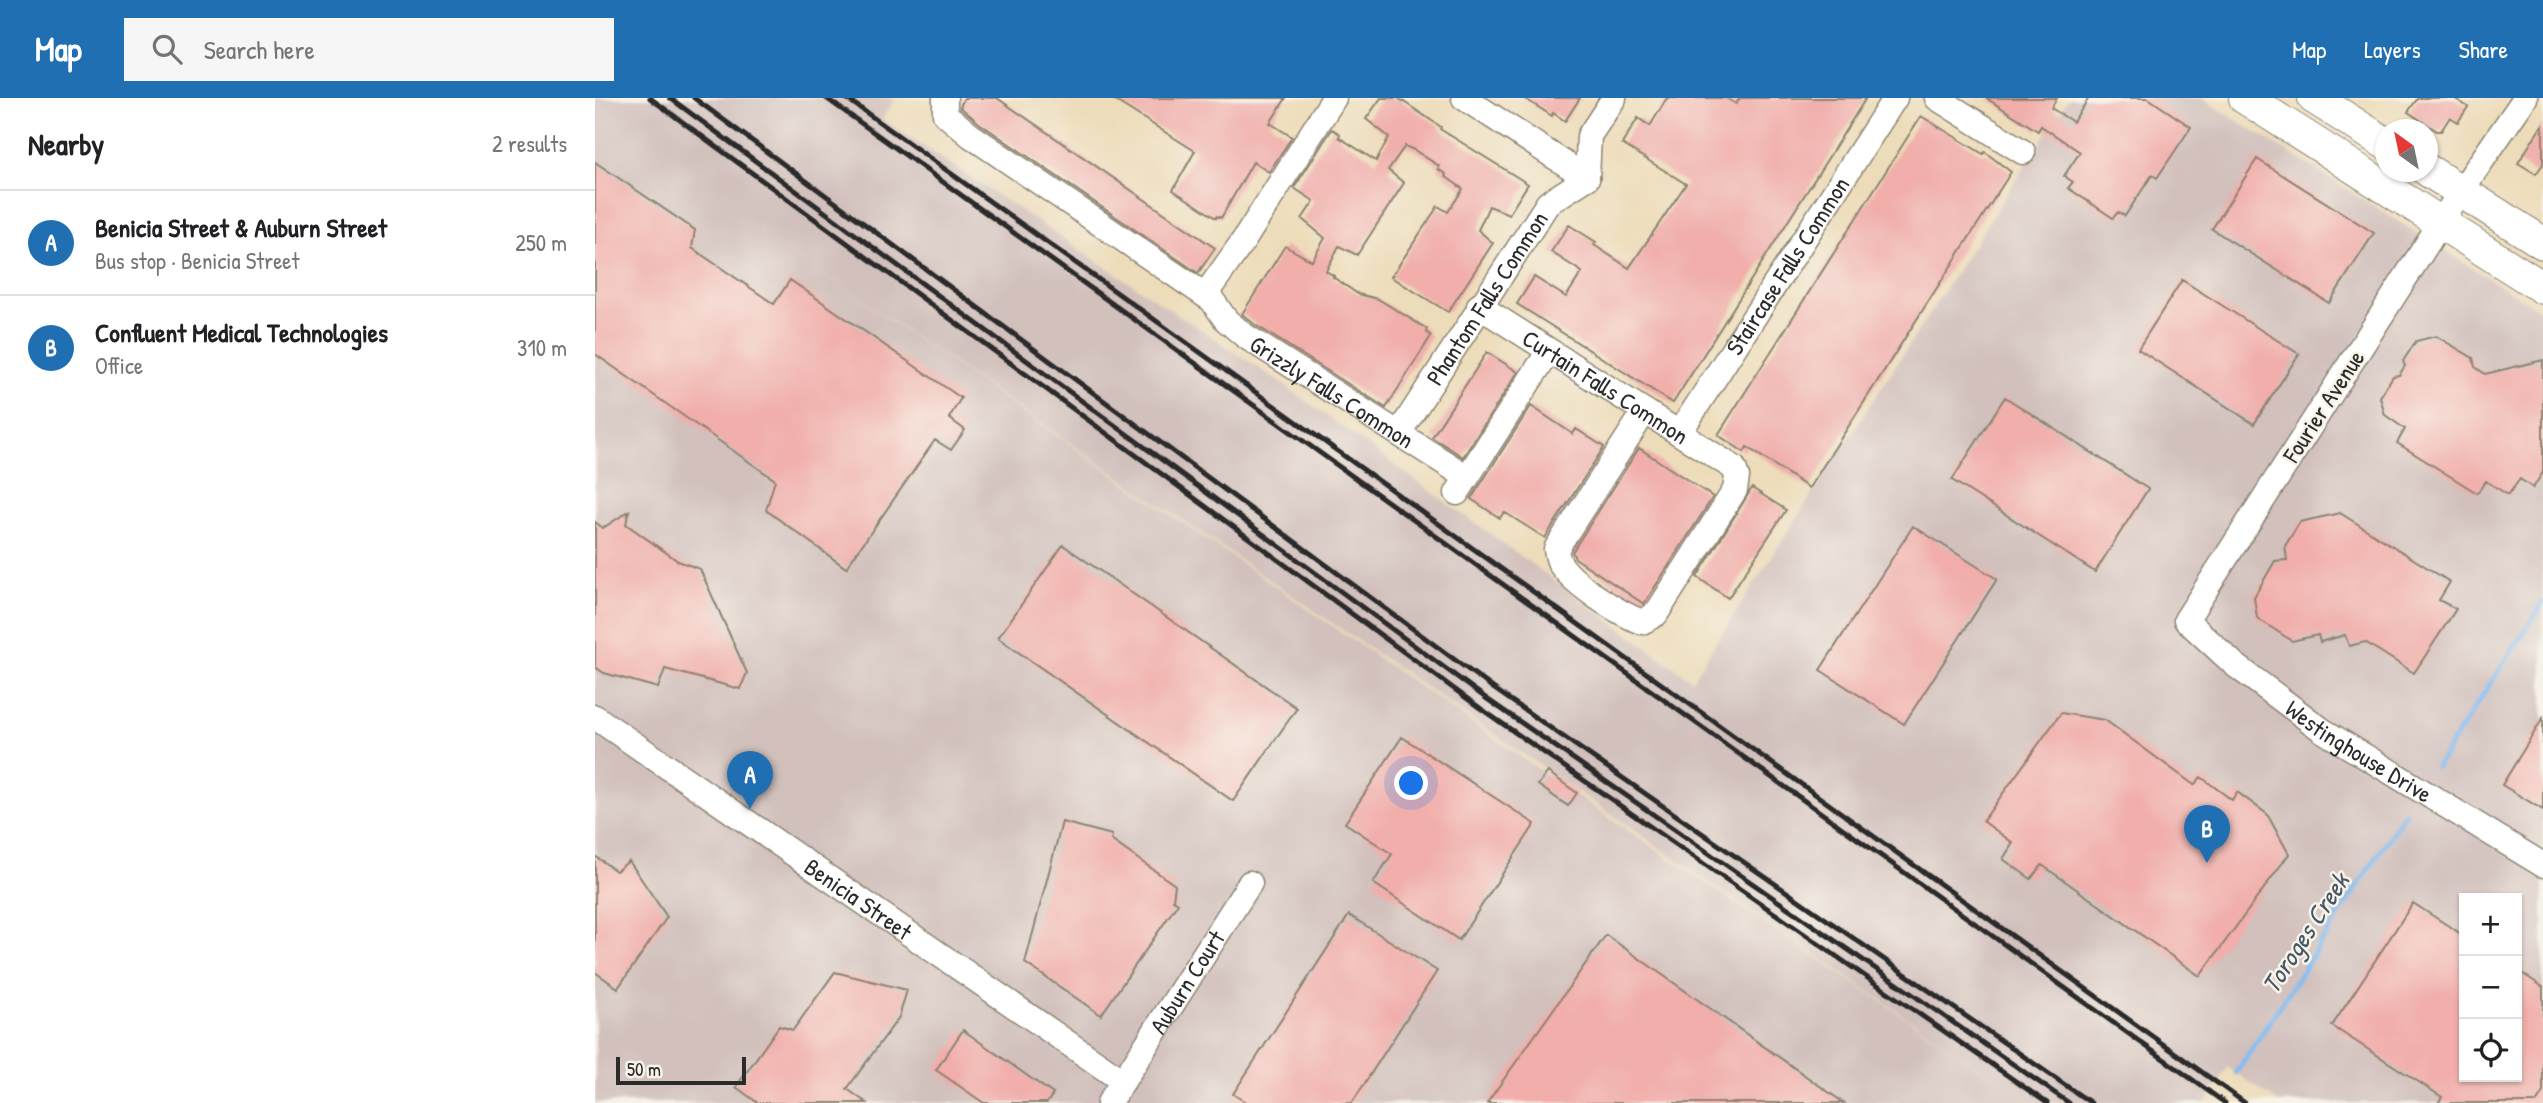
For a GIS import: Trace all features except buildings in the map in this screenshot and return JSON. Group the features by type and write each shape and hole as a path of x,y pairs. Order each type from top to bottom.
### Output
{"main road":[{"path":"2245,98 2543,288"},
{"path":"2314,98 2375,137"},
{"path":"2438,177 2543,243"}],"street":[{"name":"Grizzly Falls Common","path":"945,98 945,114 970,135 1212,299 1226,320 1245,336 1399,433 1462,485 1549,351"},
{"path":"1205,295 1244,240 1335,98"},
{"path":"1464,98 1587,178"},
{"path":"1587,178 1589,136 1614,98"},
{"name":"Staircase Falls Common","path":"1680,432 1895,98"},
{"path":"1937,98 2023,152"},
{"name":"Fourier Avenue","path":"2186,620 2461,191 2525,98"},
{"name":"Phantom Falls Common","path":"1399,433 1548,203 1587,178"},
{"name":"Curtain Falls Common","path":"1479,306 1680,432 1734,468 1737,477 1735,490 1656,614 1642,622 1625,616 1577,581 1559,563 1556,549 1645,411"},
{"name":"Westinghouse Drive","path":"2186,620 2235,665 2322,730 2543,865"},
{"name":"Benicia Street","path":"595,717 1123,1081"},
{"name":"Auburn Court","path":"1109,1103 1250,883"}],"shaded area":[{"path":"595,98 895,98 882,119 1277,380 1692,680 2069,98 2201,98 2543,312 2543,1103 2279,1103 2228,1067 2206,1103 595,1103","holes":["741,217 2015,1092 1601,812"]}],"waterway":[{"name":"Toroges Creek","path":"2436,767 2543,603"},
{"name":"Toroges Creek","path":"2236,1073 2405,813"}],"railway":[{"path":"650,98 1480,708 2047,1103"},
{"path":"670,98 1487,699 2069,1103"},
{"path":"694,98 1493,688 2091,1103"},
{"path":"826,98 2225,1103"},
{"path":"846,98 2245,1103"}],"place":[{"name":"Benicia Street & Auburn Street","path":"750,809"},
{"name":"Confluent Medical Technologies","path":"2207,863"}]}
